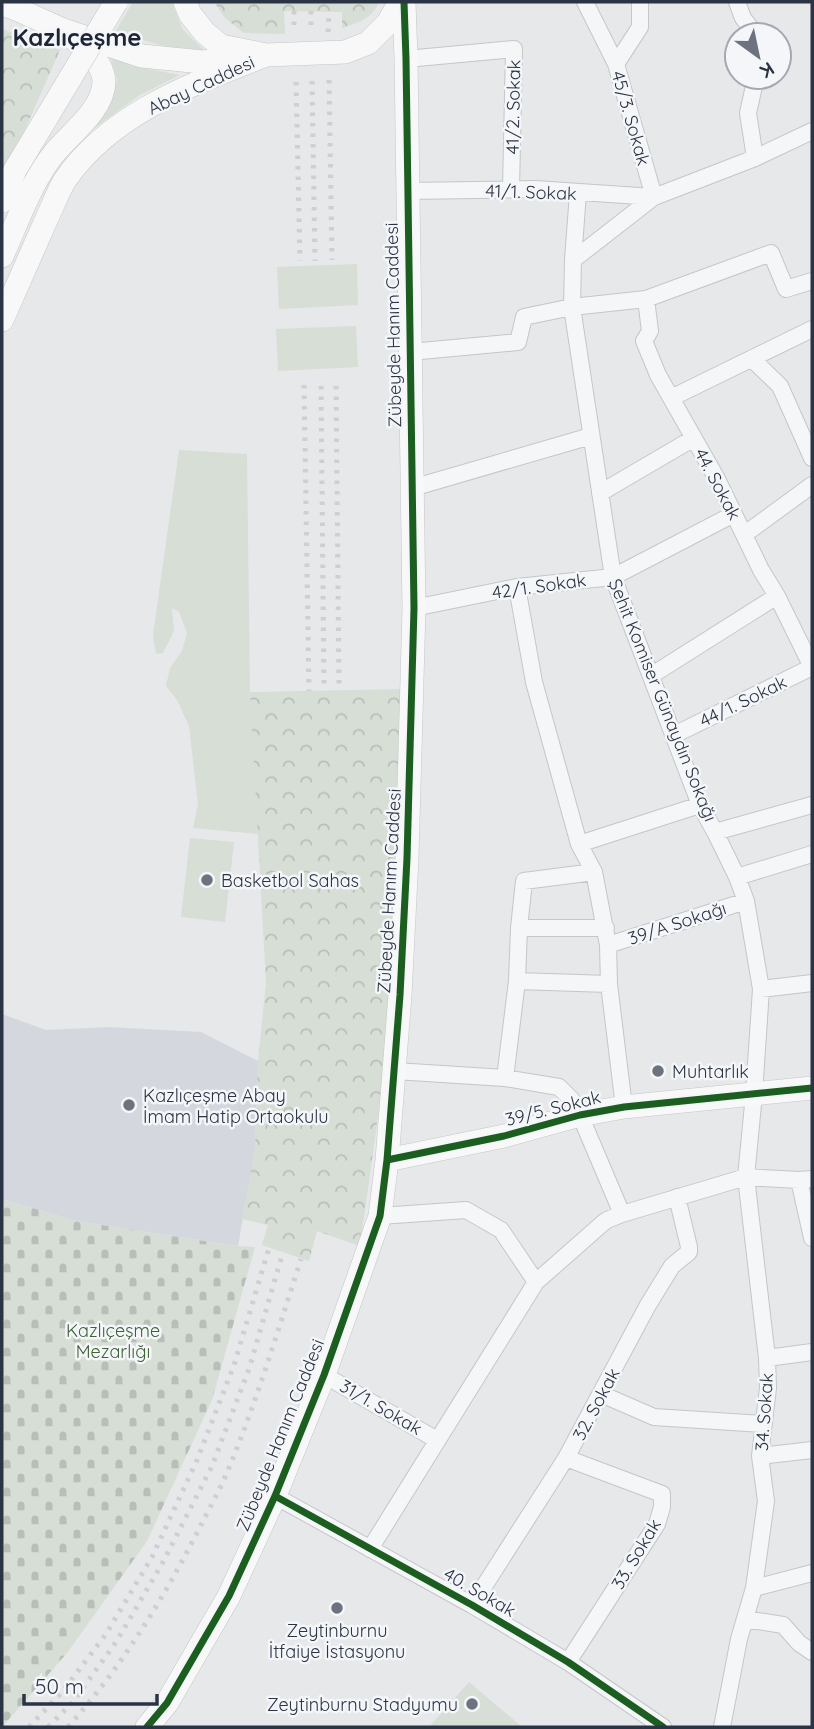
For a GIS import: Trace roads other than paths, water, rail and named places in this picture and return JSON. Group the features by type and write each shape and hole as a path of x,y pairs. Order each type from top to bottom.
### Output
{"street":[{"path":"2,201 15,170 116,2"},
{"name":"Abay Caddesi","path":"185,2 190,14 205,33 221,46 266,55 345,52 368,43 388,23 402,2"},
{"name":"Zübeyde Hanım Caddesi","path":"148,1727 167,1703 229,1596 275,1496 324,1375 380,1216 395,1071 407,858 414,608 406,59 402,2"},
{"name":"45/3. Sokak","path":"585,2 616,64 654,197"},
{"path":"616,64 640,27 640,2"},
{"path":"737,2 745,21"},
{"path":"2,4 63,30 142,56 202,62 266,55"},
{"path":"2,256 37,180 55,152 92,113 104,81 97,62 63,30"},
{"name":"41/2. Sokak","path":"406,59 514,49 511,189"},
{"name":"Abay Caddesi","path":"2,320 64,181 94,145 162,100 196,83 266,55"},
{"path":"753,91 748,113 755,159"},
{"path":"573,260 654,197 755,159 812,131"},
{"name":"41/1. Sokak","path":"407,191 535,189 654,197"},
{"name":"Şehit Komiser Günaydın Sokağı","path":"578,193 572,307 613,577 700,805 737,877 746,901 761,989 754,1094"},
{"path":"410,352 518,342 524,317 572,307 646,299 771,253 786,289 811,284"},
{"name":"44. Sokak","path":"646,299 650,331 644,341 658,375 717,480 812,667"},
{"path":"671,398 812,329"},
{"path":"752,359 779,386 812,458"},
{"path":"412,488 591,436"},
{"path":"600,493 694,438"},
{"path":"744,534 812,485"},
{"name":"42/1. Sokak","path":"414,608 517,587 613,577 734,514"},
{"path":"517,587 534,681 579,844 594,873 606,928 609,984 624,1107"},
{"path":"652,675 777,596"},
{"name":"44/1. Sokak","path":"674,735 812,667"},
{"path":"579,844 700,805"},
{"path":"715,832 812,805"},
{"path":"737,877 812,854"},
{"path":"505,1078 517,981 524,881 594,873"},
{"name":"39/A Sokağı","path":"608,945 746,901"},
{"path":"519,928 606,928"},
{"path":"517,981 609,984"},
{"path":"761,989 812,984"},
{"path":"395,1071 505,1078 559,1087 571,1099 580,1115 622,1214"},
{"name":"39/5. Sokak","path":"387,1160 624,1107 812,1088"},
{"name":"34. Sokak","path":"722,1727 738,1639 754,1588 766,1500 760,1456 768,1388 767,1358 746,1177 754,1094"},
{"path":"370,1549 536,1282 607,1220 746,1177 806,1179 812,1238"},
{"name":"32. Sokak","path":"472,1605 566,1458 648,1305 672,1266 689,1252 677,1197"},
{"path":"380,1216 466,1210 501,1230 536,1282"},
{"path":"767,1358 812,1352"},
{"name":"31/1. Sokak","path":"324,1375 437,1440"},
{"path":"601,1395 654,1417 763,1424"},
{"path":"760,1456 812,1450"},
{"name":"33. Sokak","path":"566,1458 662,1494 662,1507 657,1524 568,1662"},
{"name":"40. Sokak","path":"275,1496 472,1605 568,1662 663,1727"},
{"path":"754,1588 812,1573"},
{"path":"746,1619 783,1625 799,1643 812,1652"}],"railway":[{"path":"294,11 294,31"},
{"path":"311,11 311,31"},
{"path":"328,32 329,11"},
{"path":"329,80 332,260"},
{"path":"312,81 315,261"},
{"path":"296,82 300,261"},
{"path":"304,385 309,691"},
{"path":"321,386 324,690"},
{"path":"336,386 339,690"},
{"path":"29,1727 63,1691 106,1634 152,1557 197,1460 234,1365 269,1248"},
{"path":"48,1727 73,1702 116,1642 162,1564 212,1466 249,1369 283,1252"},
{"path":"68,1727 106,1681 140,1632 172,1580 218,1492 258,1392 301,1259"}],"place":[{"name":"Basketbol Sahas","path":"207,880"},
{"name":"Muhtarlık","path":"658,1071"},
{"name":"Kazlıçeşme Abay İmam Hatip Ortaokulu","path":"129,1105"},
{"name":"Zeytinburnu İtfaiye İstasyonu","path":"337,1608"},
{"name":"Zeytinburnu Stadyumu","path":"472,1704"}],"district":[{"name":"Kazlıçeşme","path":"77,37"}],"park label":[{"name":"Kazlıçeşme Mezarlığı","path":"113,1340"}]}
